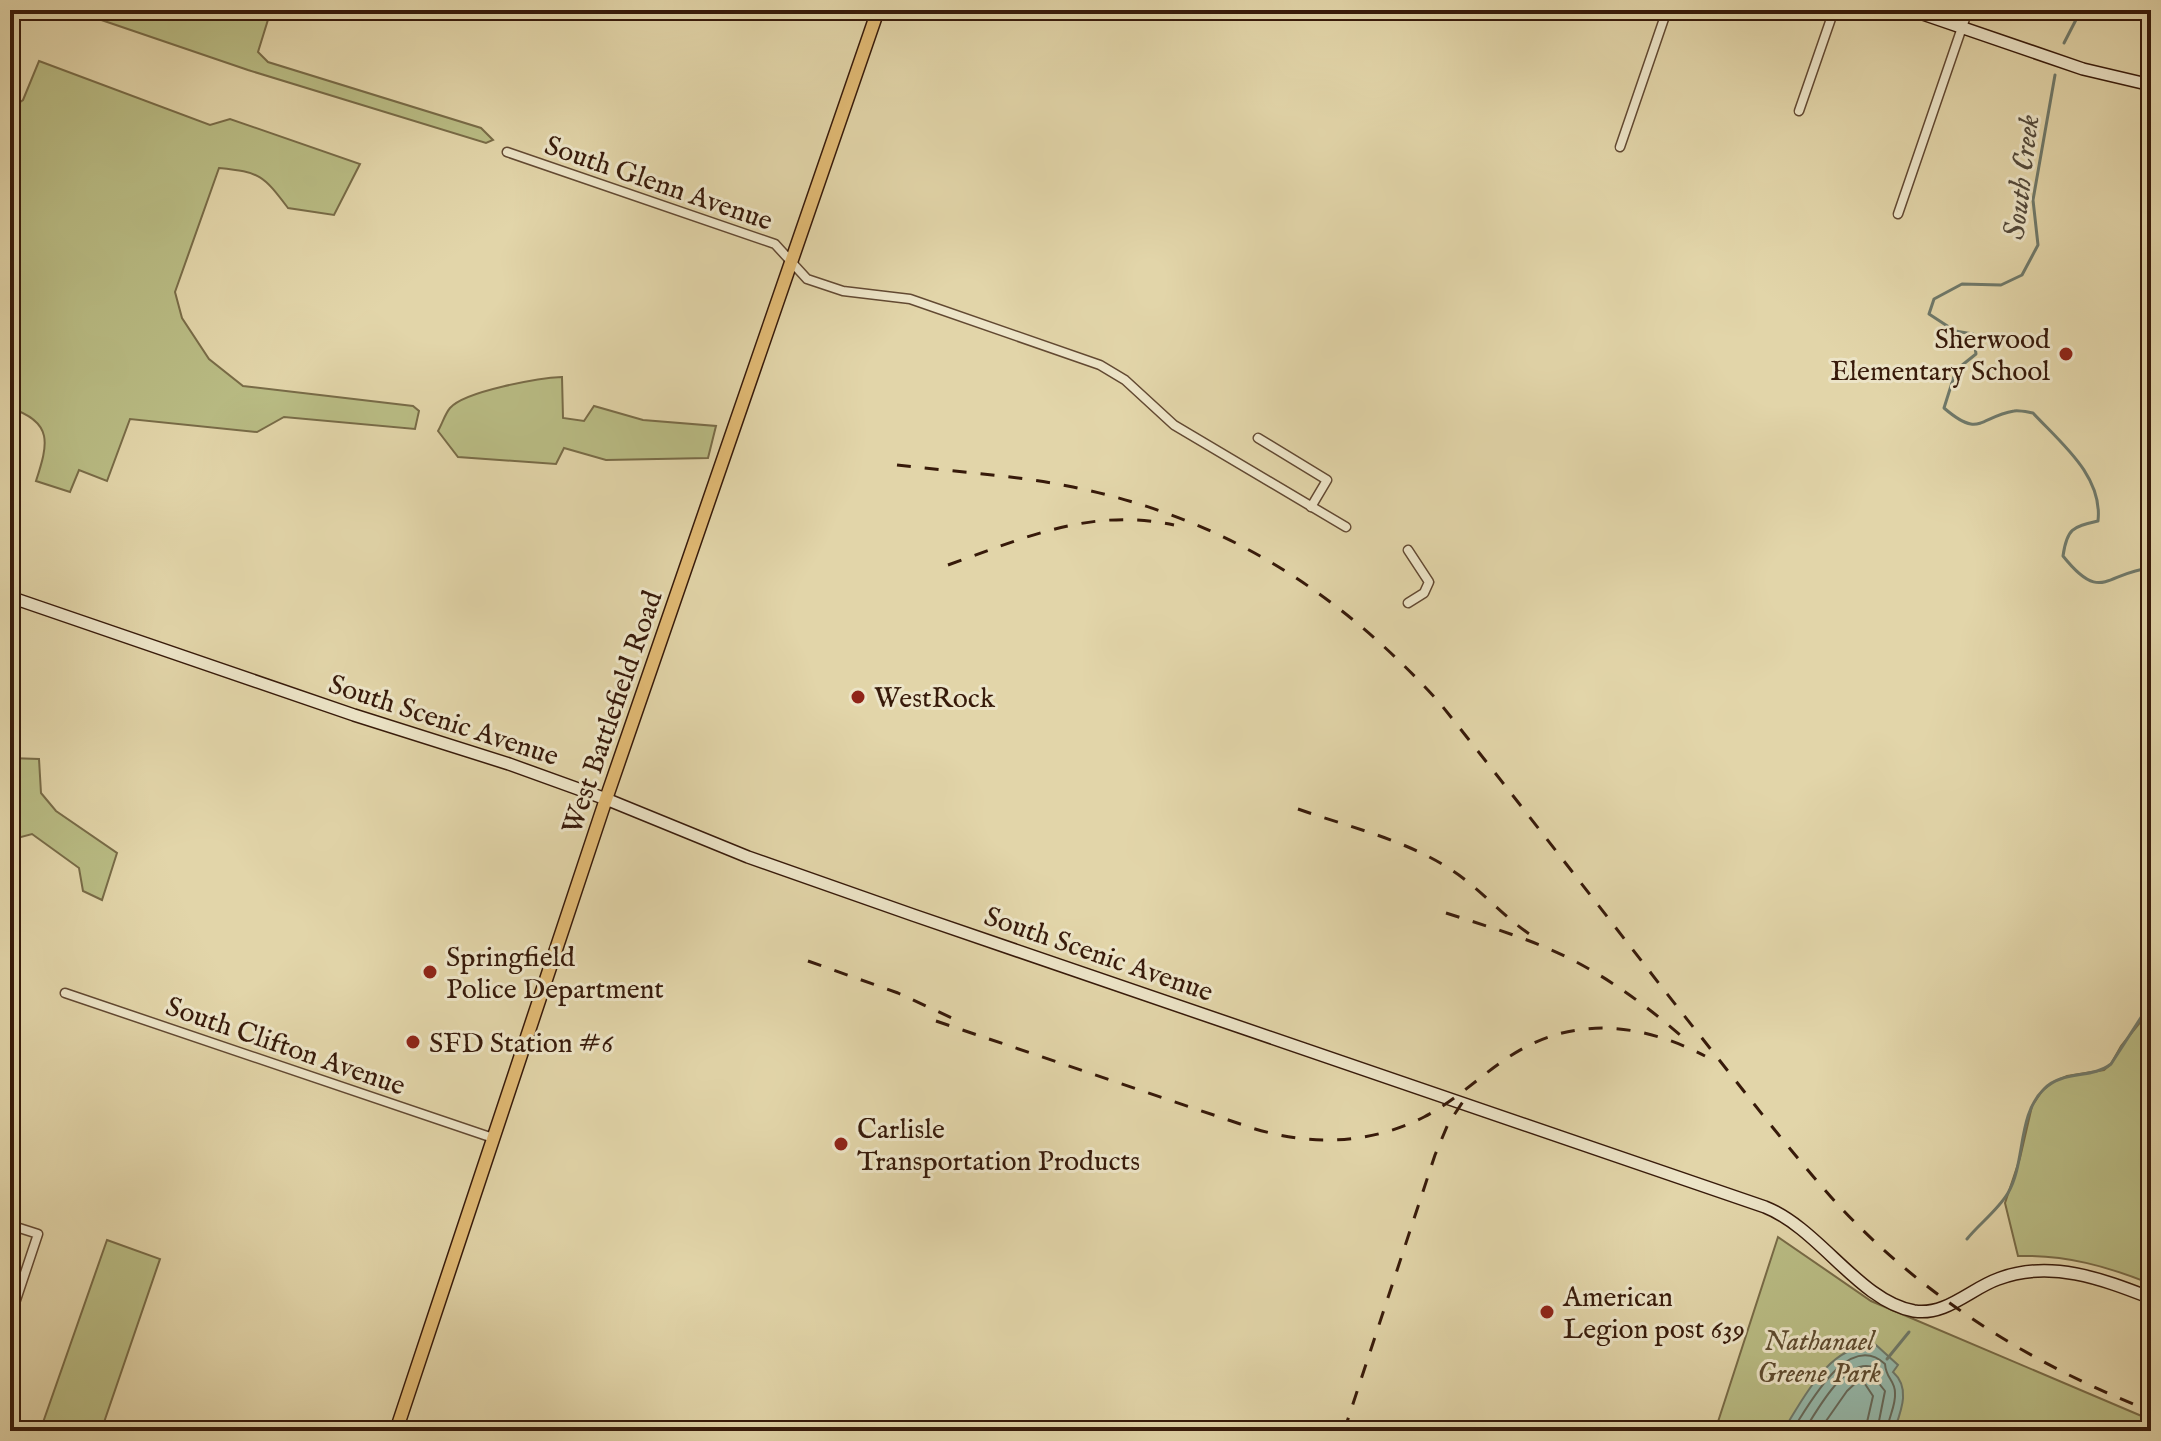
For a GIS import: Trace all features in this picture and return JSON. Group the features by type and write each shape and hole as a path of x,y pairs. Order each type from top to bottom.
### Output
{"main road":[{"name":"West Battlefield Road","path":"396,1431 606,799 878,10"},
{"path":"1911,10 2083,69 2151,85"},
{"name":"South Scenic Avenue","path":"10,597 354,715 509,764 606,799 748,857 898,910 1774,1210 1805,1230 1879,1296 1904,1308 1935,1310 2000,1278 2043,1269 2097,1278 2151,1298"}],"street":[{"path":"1620,147 1667,10"},
{"path":"1799,111 1834,10"},
{"path":"1898,214 1968,10"},
{"name":"South Glenn Avenue","path":"507,152 775,244 807,279 843,291 910,299 1100,365 1125,380 1174,425 1346,527"},
{"path":"1258,438 1327,480 1311,507"},
{"path":"1408,550 1429,582 1427,590 1408,603"},
{"name":"South Clifton Avenue","path":"65,993 493,1138"},
{"path":"10,1225 38,1234 10,1318"}],"green space":[{"path":"72,10 271,10 258,52 268,62 481,128 493,140 486,143 248,70"},
{"path":"39,61 210,125 230,119 360,164 334,215 288,208 260,177 244,171 219,168 175,292 182,318 209,359 243,386 413,406 419,411 415,429 284,417 257,432 130,419 107,481 79,470 70,492 36,481 45,445 41,427 10,408 10,109 23,100"},
{"path":"562,377 563,418 584,421 594,406 643,420 716,426 708,458 606,460 564,448 556,464 458,457 438,431 450,408 471,396 520,383"},
{"path":"10,758 39,759 41,793 56,811 117,853 102,900 83,891 79,868 32,834 10,840"},
{"path":"2151,1009 2151,1284 2086,1263 2053,1257 2018,1256 2005,1203 2032,1106 2053,1082 2067,1076 2104,1070"},
{"name":"Nathanael Greene Park","path":"1778,1237 1871,1301 2151,1420 2151,1431 1715,1431"},
{"path":"107,1240 160,1259 101,1431 40,1431"}],"water":[{"path":"1876,1345 1898,1365 1893,1372 1902,1385 1903,1400 1894,1431 1783,1431 1809,1389 1831,1363 1844,1353 1859,1348 1874,1348"}],"waterway":[{"name":"South Creek","path":"2064,43 2081,10"},
{"name":"South Creek","path":"2055,75 2033,200 2038,245 2022,275 2001,285 1962,284 1934,299 1929,314 1955,331 1973,334 1976,354 1956,370 1944,408 1973,424 2014,411 2033,413 2078,461 2094,489 2098,505 2098,521 2073,530 2063,556 2076,571 2096,582 2151,568"},
{"name":"South Creek","path":"1967,1239 1999,1205 2014,1181 2025,1125 2035,1100 2044,1089 2060,1079 2095,1072 2111,1064 2151,1002"},
{"name":"South Creek","path":"1887,1359 1909,1332"}],"railway":[{"path":"897,465 1029,479 1128,501 1228,539 1318,593 1400,662 1439,702 1774,1129 1865,1232 1938,1295 1978,1323 2062,1372 2151,1411"},
{"path":"948,565 1031,536 1086,523 1144,520 1174,525"},
{"path":"1298,809 1377,835 1435,860 1464,879 1534,937"},
{"path":"1446,913 1535,943 1585,967 1638,1001 1687,1041"},
{"path":"808,961 898,993 954,1019"},
{"path":"936,1021 1252,1128 1318,1140 1361,1138 1403,1126 1445,1104 1527,1046 1577,1030 1629,1030 1680,1044 1705,1056"},
{"path":"1344,1431 1435,1155 1448,1124 1468,1094"}],"place":[{"name":"Sherwood Elementary School","path":"2066,354"},
{"name":"WestRock","path":"858,697"},
{"name":"Springfield Police Department","path":"430,972"},
{"name":"SFD Station #6","path":"413,1042"},
{"name":"Carlisle Transportation Products","path":"841,1144"},
{"name":"American Legion post 639","path":"1547,1312"}]}
